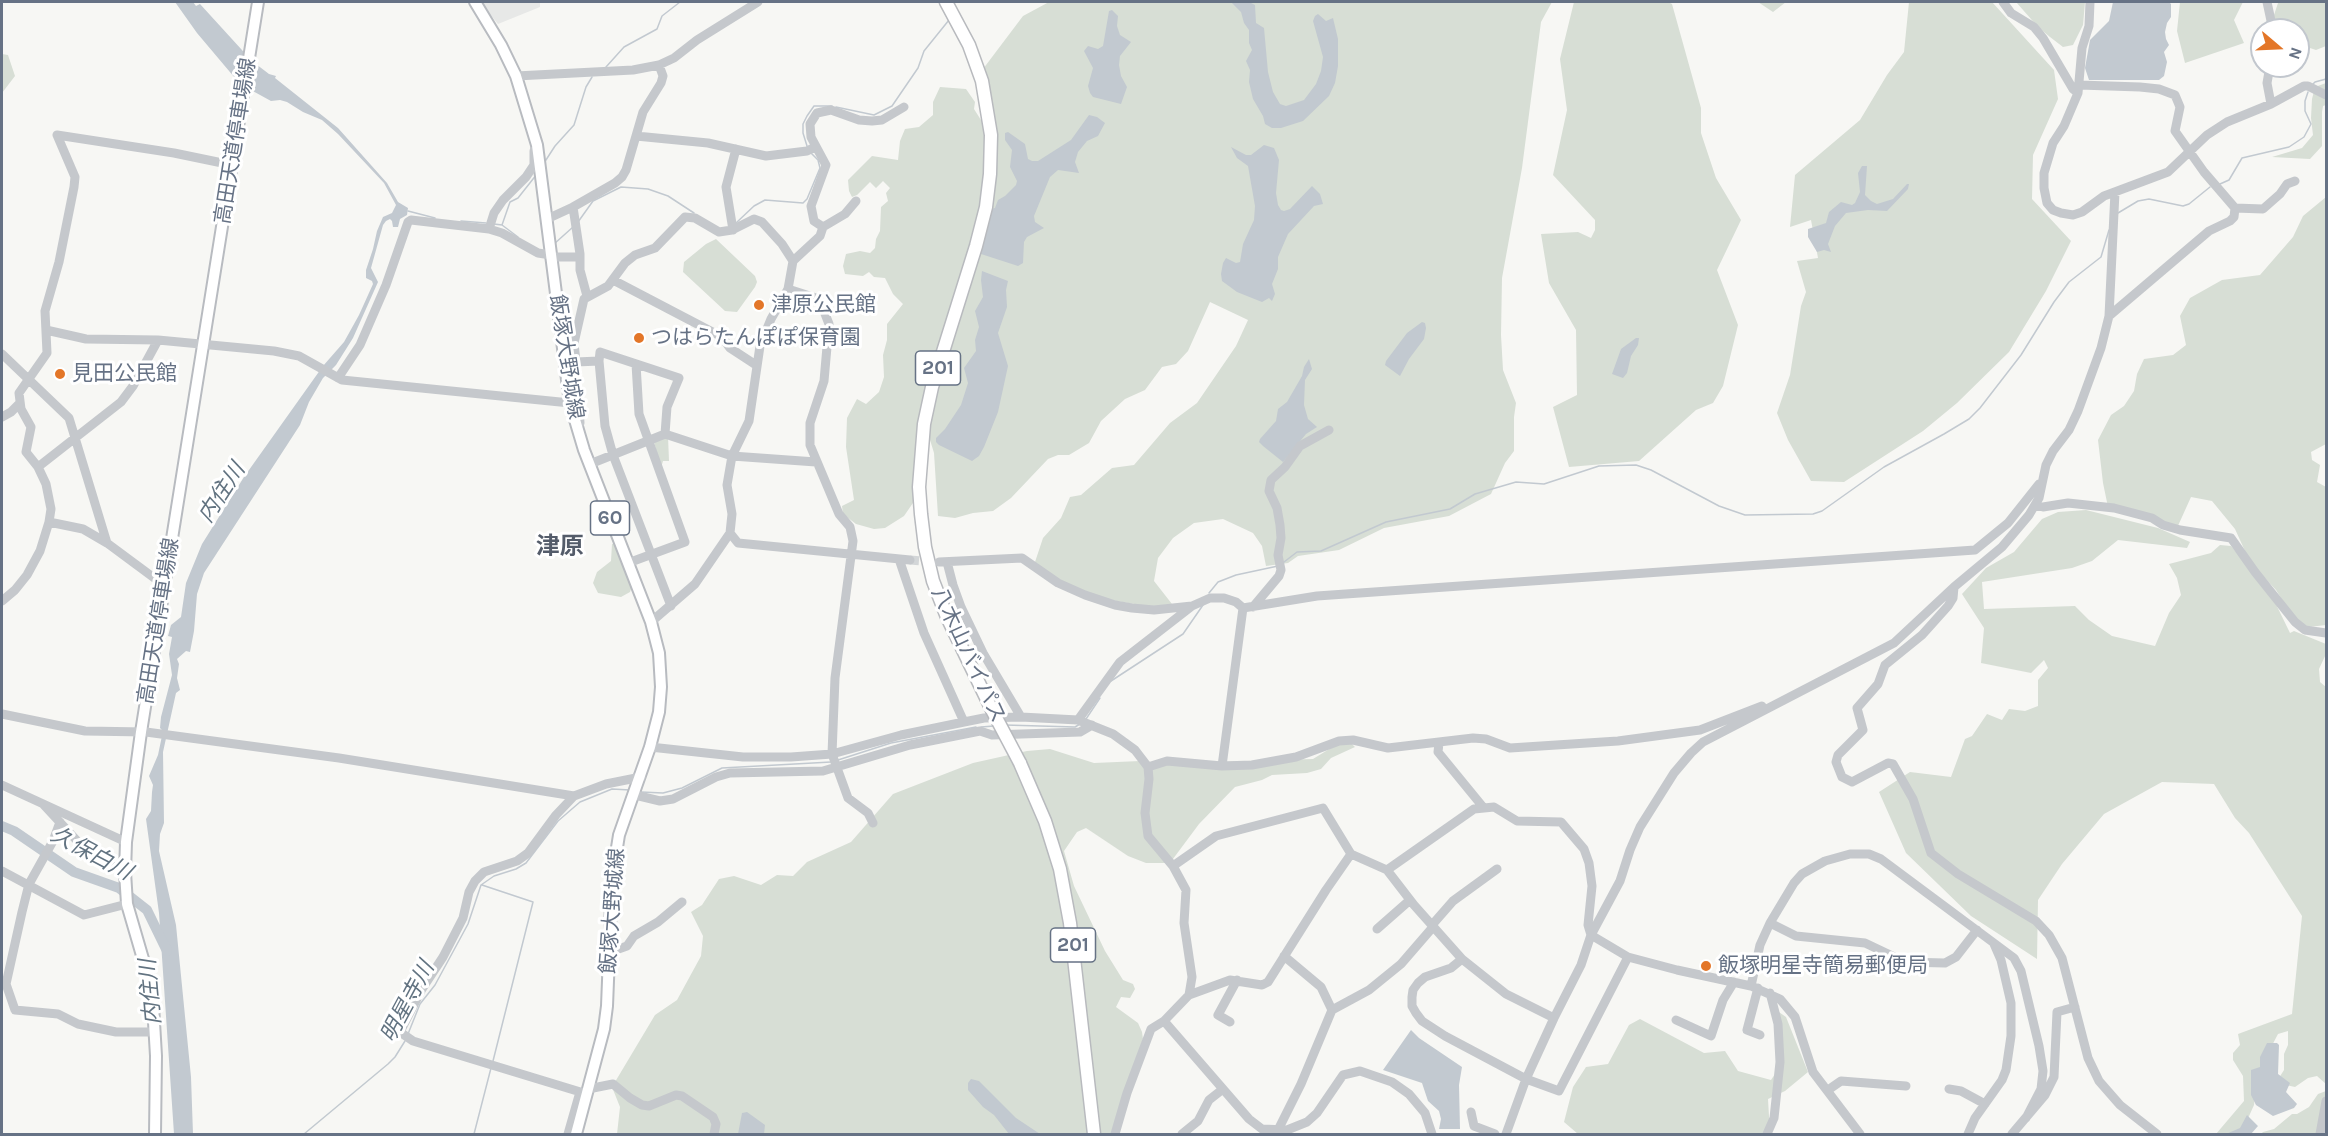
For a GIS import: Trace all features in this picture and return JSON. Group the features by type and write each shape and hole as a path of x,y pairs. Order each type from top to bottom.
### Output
{"highway":[{"name":"八木山バイパス","path":"945,2 973,54 987,104 991,135 990,174 986,207 976,246 932,387 924,424 919,487 925,547 933,581 947,617 1020,763 1045,821 1060,869 1070,923 1094,1134"}],"main road":[{"name":"高田天道停車場線","path":"155,1134 155,1032 150,983 127,903 126,842 258,2"},
{"name":"飯塚大野城線","path":"475,2 501,45 516,76 537,146 570,404 584,450 651,622 659,653 661,687 659,712 614,858 608,1006 576,1134"}],"street":[{"path":"516,76 603,72 660,65 759,2"},
{"path":"2003,2 2011,13 2034,27 2043,38 2073,89 2140,87 2159,89 2175,95 2180,107 2175,131 2235,208 2234,217 2230,221 2210,231 2109,316"},
{"path":"2090,2 2089,26 2082,48 2078,89 2047,158 2044,188 2047,203 2053,210 2073,215 2082,212 2095,201 2168,171 2207,135 2227,122 2271,104 2304,86 2326,95"},
{"path":"2267,2 2270,18"},
{"path":"547,219 573,207 622,177 643,112 662,83 660,65"},
{"path":"2268,78 2271,104"},
{"path":"823,227 814,221 811,213 811,206 826,165 812,148 810,124 816,114 831,110 860,120 872,121 882,120 904,107"},
{"path":"2,600 15,590 27,575 39,551 49,522 50,495 38,467 26,452 31,427 21,409 19,393 47,353 45,311 59,262 74,187 75,177 57,135 174,153 232,165"},
{"path":"636,136 708,143 766,156 812,148"},
{"path":"491,224 503,200 526,177 534,165 534,152 537,146"},
{"path":"732,226 726,187 736,149"},
{"path":"2235,208 2263,209 2280,194 2287,184 2295,181"},
{"path":"1506,1134 1526,1079 1581,965 1591,935 1620,881 1630,850 1641,827 1686,760 1703,742 1894,643 1954,587 2002,547 2035,505 2053,451 2069,430 2078,411 2101,348 2109,316 2115,192"},
{"path":"651,622 695,584 730,533 732,514 727,485 732,456 749,421 760,346 771,319 788,289 793,261 820,236 823,227 845,214 856,201"},
{"path":"573,207 580,270 587,296"},
{"path":"584,450 577,406 574,343 582,303 587,296 608,286 625,263 635,255 656,249 686,217 695,218 719,232 754,219 762,222 782,244 793,261"},
{"path":"338,378 360,345 386,285 408,222 411,220 491,224 502,233 538,253 550,251 580,257"},
{"path":"613,280 722,337 730,348 756,365"},
{"path":"788,289 816,298 829,324 824,381 810,423 810,445 839,514 852,531 853,555 835,678 832,754 848,798 868,813 873,823"},
{"path":"46,330 86,339 158,340 286,352 299,356 338,378 570,404"},
{"path":"38,467 121,402 133,386 158,340"},
{"path":"665,434 667,406 679,378 600,352 605,426 613,455 671,606"},
{"path":"2,354 69,418 107,543"},
{"path":"576,362 599,361"},
{"path":"628,563 685,542 639,414 636,364"},
{"path":"2,417 20,403"},
{"path":"1222,766 1248,608 1279,576 1281,570 1278,555 1281,538 1280,525 1269,491 1271,480 1285,467 1300,446 1329,429"},
{"path":"590,464 665,434 732,456 816,462"},
{"path":"1078,720 1120,662 1192,606 1210,598 1236,602 1248,608 1317,596 1975,550 2008,523 2043,480"},
{"path":"2035,505 2043,507 2068,502 2114,508 2152,518 2163,525 2180,530 2231,538 2295,622 2305,630 2326,633"},
{"path":"49,522 83,529 107,543 165,586"},
{"path":"730,533 738,543 910,560"},
{"path":"1021,717 983,653 943,562 1022,558 1058,583 1085,595 1115,604 1154,610 1192,606"},
{"path":"899,559 927,643 964,722"},
{"path":"1954,587 1953,598 1948,606 1922,635 1885,665 1878,684 1857,708 1863,730 1842,749 1836,762 1842,777 1852,782 1888,763 1896,767 1913,799 1931,853 1958,874 2036,921 2049,935 2062,958 2088,1058 2099,1081 2120,1105 2157,1134"},
{"path":"1148,767 1167,761 1222,766 1252,765 1296,757 1339,741 1353,740 1388,748 1473,738 1486,739 1510,748 1668,736 1700,730 1785,698"},
{"path":"2,714 85,730 143,732 351,759 573,796 606,784 638,785 660,801 673,799 716,777 730,773 823,771 910,745 980,731 992,735 1080,732 1092,725"},
{"path":"650,747 743,757 832,754 901,735 984,718 1078,720 1113,734 1136,750 1148,767 1145,826 1148,836 1173,866 1186,890 1184,923 1192,977 1189,995"},
{"path":"1439,743 1438,752 1483,807"},
{"path":"2,785 126,842"},
{"path":"573,796 528,853 517,861 484,872 475,881 469,892 464,918 422,989 400,1032 413,1041 585,1092 613,1084 630,1098 649,1106 676,1095 682,1095 713,1117 716,1124 714,1134"},
{"path":"41,802 80,844 125,872"},
{"path":"1387,870 1474,809 1494,807 1517,821 1555,820 1561,822 1584,849 1589,863 1592,886 1588,925 1591,935 1628,957 1755,987 1770,993 1786,1005 1795,1017 1813,1072 1860,1134"},
{"path":"1173,866 1216,836 1323,808 1351,854 1387,870 1410,900 1462,958 1506,994 1554,1018"},
{"path":"60,822 53,841 28,884 4,985 15,1010 57,1014 78,1024 116,1032 155,1032"},
{"path":"1760,1035 1747,1030 1760,945 1770,923 1794,883 1802,874 1825,861 1860,853 1881,859 2014,958 2021,971 2040,1046 2043,1071 2041,1089 2026,1118"},
{"path":"1115,1134 1135,1070 1151,1029 1164,1021 1189,995 1215,984 1237,980 1262,985 1268,982 1351,854"},
{"path":"1282,1132 1332,1010 1369,990 1401,964 1453,901 1497,869"},
{"path":"2,871 84,915 127,903"},
{"path":"1377,929 1410,900"},
{"path":"610,952 627,946 634,936 658,922 682,902"},
{"path":"1770,923 1796,936 1865,943 1905,962 1945,963 1956,957 1977,930"},
{"path":"1968,1134 1975,1118 2006,1070 2012,1018 2006,977 1993,942"},
{"path":"1284,956 1321,987 1332,1010"},
{"path":"1462,958 1451,968 1418,983 1413,990 1412,997 1412,1006 1416,1013 1422,1021 1445,1035 1526,1079 1559,1092 1628,957"},
{"path":"1230,1022 1218,1015 1237,980"},
{"path":"1676,1020 1711,1036 1723,1000 1734,982"},
{"path":"1767,1134 1774,1118 1780,1062 1778,1024 1770,993"},
{"path":"2012,1134 2045,1095 2054,1077 2057,1012 2075,1007"},
{"path":"1164,1021 1249,1119 1262,1129 1282,1132 1307,1122 1317,1113 1343,1075 1360,1071 1392,1082 1409,1094 1425,1113 1432,1134"},
{"path":"1828,1090 1841,1081 1906,1086"},
{"path":"1182,1134 1198,1121 1209,1100 1223,1089"},
{"path":"1949,1089 1961,1090 1985,1104"},
{"path":"568,1134 585,1092"},
{"path":"2320,1134 2326,1113 2326,1101"},
{"path":"1471,1112 1474,1126 1495,1134"},
{"path":"1253,1134 1262,1129"}],"shaded area":[{"path":"175,2 193,2 196,6 200,4 252,61 269,74 276,76 275,78 338,128 387,183 398,202 408,208 407,215 400,219 398,227 393,227 390,219 383,225 371,268 378,282 353,338 336,365 323,378 309,402 300,425 204,573 197,594 190,652 186,651 177,659 179,664 177,678 180,690 176,693 163,752 164,823 160,834 159,851 176,925 191,1077 193,1134 174,1134 159,913 146,819 151,811 153,785 149,776 158,755 163,731 160,728 161,717 172,675 169,654 172,637 168,636 171,625 181,617 186,583 202,544 244,477 323,366 344,342 359,315 373,284 366,278 366,270 377,231 383,217 392,213 396,205 384,183 322,120 287,102 271,101 240,84 197,33"},
{"path":"480,2 540,2 540,7 498,24"},
{"path":"1049,2 1552,2 1541,22 1522,168 1502,278 1503,370 1516,403 1514,451 1505,463 1491,494 1449,516 1384,528 1339,550 1298,556 1288,563 1266,566 1262,546 1253,533 1223,519 1194,523 1173,538 1158,558 1154,581 1172,604 1152,607 1116,601 1088,593 1060,581 1035,562 1043,538 1061,518 1070,497 1081,495 1112,468 1134,465 1170,423 1197,403 1236,346 1248,320 1210,302 1188,351 1176,364 1162,367 1145,390 1125,399 1101,421 1089,443 1069,455 1058,455 1048,459 1011,498 993,511 955,518 938,516 934,453 927,430 938,380 991,201 996,168 992,100 983,69 1023,16"},
{"path":"1231,2 1255,5 1256,23 1264,28 1268,72 1273,92 1280,104 1286,106 1304,100 1316,84 1321,71 1323,57 1313,21 1315,16 1318,14 1326,21 1333,18 1338,39 1338,66 1335,83 1329,96 1303,121 1281,128 1272,128 1265,124 1253,99 1249,82 1250,70 1246,61 1252,50 1249,43 1249,30 1241,12"},
{"path":"1574,2 1668,2 1672,4 1701,108 1701,133 1716,178 1741,220 1717,270 1738,325 1723,386 1713,403 1696,410 1639,461 1569,467 1553,407 1577,395 1576,330 1549,283 1541,234 1578,232 1591,238 1595,230 1595,220 1553,175 1567,110 1560,59"},
{"path":"1758,2 1786,2 1773,12"},
{"path":"1909,2 1992,2 2054,70 2058,99 2033,155 2032,199 2071,241 2046,291 2009,352 1957,403 1923,431 1844,482 1811,481 1788,440 1777,413 1790,375 1801,306 1806,292 1797,261 1818,258 1811,220 1790,227 1795,175 1860,120 1904,52"},
{"path":"2016,2 2085,2 2083,25 2073,45 2063,47 2038,27"},
{"path":"2113,2 2169,2 2171,4 2171,17 2165,32 2169,45 2164,52 2167,62 2164,76 2159,80 2089,80 2085,68 2090,40 2109,21"},
{"path":"2180,2 2243,2 2234,20 2244,43 2185,63 2177,31"},
{"path":"2326,2 2326,46 2316,50 2310,48 2310,18 2273,18 2278,3"},
{"path":"1112,10 1118,16 1117,26 1120,35 1131,42 1120,56 1121,76 1127,87 1121,104 1093,97 1090,93 1088,86 1093,68 1084,51 1088,46 1098,49 1103,46 1109,11"},
{"path":"2,54 8,55 15,76 2,93"},
{"path":"2326,83 2326,105 2323,106 2322,112 2322,146 2310,159 2272,157 2302,148 2313,135 2311,118 2315,87"},
{"path":"940,87 966,89 975,102 974,109 986,128 987,144 982,207 940,345 915,500 904,516 885,528 874,529 856,524 843,514 842,506 854,500 846,447 847,418 857,399 866,404 879,392 884,377 883,355 887,340 887,324 903,304 893,294 885,278 874,277 869,272 863,276 845,274 843,266 846,254 860,251 870,253 875,248 880,231 881,207 888,201 886,193 890,188 883,181 876,188 870,182 852,197 848,180 872,156 898,160 900,141 905,129 919,127 933,115 933,102"},
{"path":"1089,115 1105,123 1098,136 1087,141 1078,152 1075,162 1079,173 1058,170 1050,177 1034,216 1035,222 1044,228 1027,237 1024,242 1023,263 1018,266 981,254 991,209 995,208 998,200 1016,185 1017,181 1010,167 1012,150 1005,140 1005,133 1008,132 1025,144 1028,159 1038,161 1071,140"},
{"path":"1264,145 1274,148 1279,160 1276,193 1281,210 1290,209 1312,186 1320,194 1323,204 1314,206 1288,234 1278,257 1278,269 1272,284 1275,294 1272,301 1269,298 1262,302 1237,292 1222,281 1221,274 1226,258 1236,263 1240,262 1243,244 1254,220 1255,206 1248,166 1237,158 1231,147 1246,155 1251,155"},
{"path":"1862,166 1867,166 1865,195 1877,204 1893,199 1909,184 1908,189 1887,211 1868,210 1846,213 1835,226 1828,244 1831,252 1824,250 1817,252 1808,237 1808,229 1826,223 1829,212 1841,202 1852,205 1855,203 1860,192 1858,173"},
{"path":"2326,197 2326,444 2311,452 2312,460 2320,465 2317,482 2326,487 2326,625 2300,628 2276,590 2250,562 2235,529 2212,501 2191,497 2177,528 2108,507 2098,440 2111,415 2124,406 2134,391 2137,374 2144,359 2173,355 2186,345 2180,316 2190,298 2222,280 2260,275 2293,237 2303,216"},
{"path":"716,239 755,276 757,282 737,312 725,311 683,272 684,262"},
{"path":"982,271 1008,281 1007,307 998,333 1008,366 998,412 984,447 979,456 972,461 939,445 936,438 961,405 968,383 964,368 976,351 975,340 979,327 975,311 983,297"},
{"path":"1422,322 1425,323 1426,328 1424,339 1400,376 1385,365 1386,361 1407,333"},
{"path":"1639,338 1638,345 1631,356 1627,373 1623,378 1612,374 1621,349"},
{"path":"1309,359 1312,369 1305,380 1304,405 1308,419 1317,427 1306,434 1283,462 1259,442 1276,421 1278,409 1287,402"},
{"path":"668,436 669,461 663,461 661,468 654,442"},
{"path":"2086,510 2158,528 2190,542 2187,548 2118,540 2092,561 2072,568 1982,582 1984,609 2075,606 2089,620 2112,636 2155,646 2169,613 2181,595 2177,578 2169,564 2211,553 2220,545 2231,546 2270,592 2290,633 2294,631 2326,644 2326,654 2319,669 2320,682 2326,687 2326,1084 2317,1076 2308,1078 2295,1087 2277,1081 2284,1070 2288,1031 2278,1034 2257,1074 2254,1105 2241,1134 2216,1134 2244,1101 2243,1076 2233,1060 2233,1053 2240,1045 2238,1034 2292,1014 2302,916 2249,833 2235,818 2214,784 2162,782 2104,814 2062,864 2038,900 2037,959 1971,916 1906,853 1879,792 1910,772 1951,777 1965,739 1972,736 1987,714 2002,720 2009,709 2025,711 2038,706 2038,680 2048,668 2044,660 2031,673 1981,663 1984,628 1962,594 1986,568 2014,552 2042,519 2058,512"},
{"path":"615,543 632,586 630,592 621,597 598,593 593,583 597,572 611,561 612,544"},
{"path":"1350,742 1355,747 1331,758 1321,769 1307,773 1272,775 1235,787 1199,824 1170,863 1146,863 1128,856 1086,828 1077,832 1064,851 1074,886 1105,951 1123,980 1133,984 1135,989 1130,998 1121,997 1116,1007 1138,1023 1143,1039 1111,1134 617,1134 620,1107 612,1087 655,1015 677,1000 701,956 703,936 691,912 702,905 719,879 734,876 761,885 777,875 793,876 807,862 851,842 893,794 973,763 1027,751 1050,749 1094,763 1140,761 1146,764 1313,759 1339,743"},
{"path":"1776,1010 1786,1017 1808,1072 1785,1091 1768,1099 1770,1134 1578,1134 1564,1122 1573,1087 1586,1067 1608,1064 1629,1025 1640,1019 1704,1053 1725,1051 1738,1071 1771,1080 1783,1062"},
{"path":"1411,1030 1462,1067 1459,1085 1460,1129 1439,1129 1441,1119 1439,1111 1428,1101 1422,1083 1383,1070"},
{"path":"2267,1043 2279,1045 2278,1074 2290,1083 2286,1092 2297,1104 2294,1108 2273,1116 2256,1105 2251,1095 2251,1070 2260,1067 2260,1057"},
{"path":"971,1079 979,1081 1016,1118 1040,1134 1009,1134 994,1115 983,1107 968,1090 968,1083"},
{"path":"2326,1091 2326,1134 2261,1134 2274,1129 2292,1114 2297,1114 2309,1107 2318,1094"},
{"path":"747,1112 765,1125 764,1134 738,1134 742,1113"},
{"path":"2247,1115 2258,1126 2251,1134 2226,1134 2240,1128"}],"waterway":[{"path":"606,67 624,47 657,29 662,16 680,2"},
{"path":"836,107 874,115 892,106 918,68 924,51 949,20"},
{"path":"544,163 555,146 574,125 586,87 592,77"},
{"path":"2312,85 2326,79"},
{"path":"2220,184 2229,180 2242,158 2289,147 2304,137 2311,124 2305,111 2308,92"},
{"path":"807,146 803,133 803,124 807,116 814,106 832,106"},
{"path":"736,223 754,206 765,200 803,203 807,199 820,168 818,160 811,153"},
{"path":"502,225 510,202 518,198 537,174"},
{"path":"578,222 593,201 621,187 648,189 668,196 694,213"},
{"path":"2118,213 2138,201 2149,199 2183,206 2189,204 2210,187"},
{"path":"408,211 435,218"},
{"path":"461,221 486,223"},
{"path":"494,224 502,225 518,237"},
{"path":"554,244 573,227"},
{"path":"1284,562 1297,552 1321,551 1386,522 1450,509 1475,494 1516,482 1544,484 1599,466 1636,465 1651,470 1719,506 1745,515 1813,514 1822,511 1884,467 1969,419 2021,355 2069,282 2101,257 2109,230"},
{"path":"1209,593 1218,582 1236,575 1278,566"},
{"path":"1111,681 1183,634 1203,605"},
{"path":"1086,719 1100,698"},
{"path":"1005,725 1075,727 1080,724"},
{"path":"981,727 994,726"},
{"path":"838,760 891,743 976,727"},
{"path":"641,792 663,793 682,788 722,768 831,762"},
{"path":"481,885 494,876 526,863 558,821 580,802 612,789 630,790"},
{"name":"久保白川","path":"2,826 14,831 74,872 119,888 147,910 167,951"},
{"name":"明星寺川","path":"408,1034 420,1004 435,985 468,924 481,885"},
{"path":"482,885 533,902 493,1061"},
{"name":"明星寺川","path":"304,1134 388,1064 405,1041"},
{"path":"474,1134 491,1068"}],"tunnel":[{"path":"910,560 934,562"}],"place":[{"name":"津原公民館","path":"759,305"},
{"name":"つはらたんぽぽ保育園","path":"639,338"},
{"name":"見田公民館","path":"60,374"},
{"name":"飯塚明星寺簡易郵便局","path":"1706,966"}],"district":[{"name":"津原","path":"560,547"}],"water label":[{"name":"内住川","path":"222,493"},
{"name":"内住川","path":"151,992"}]}
